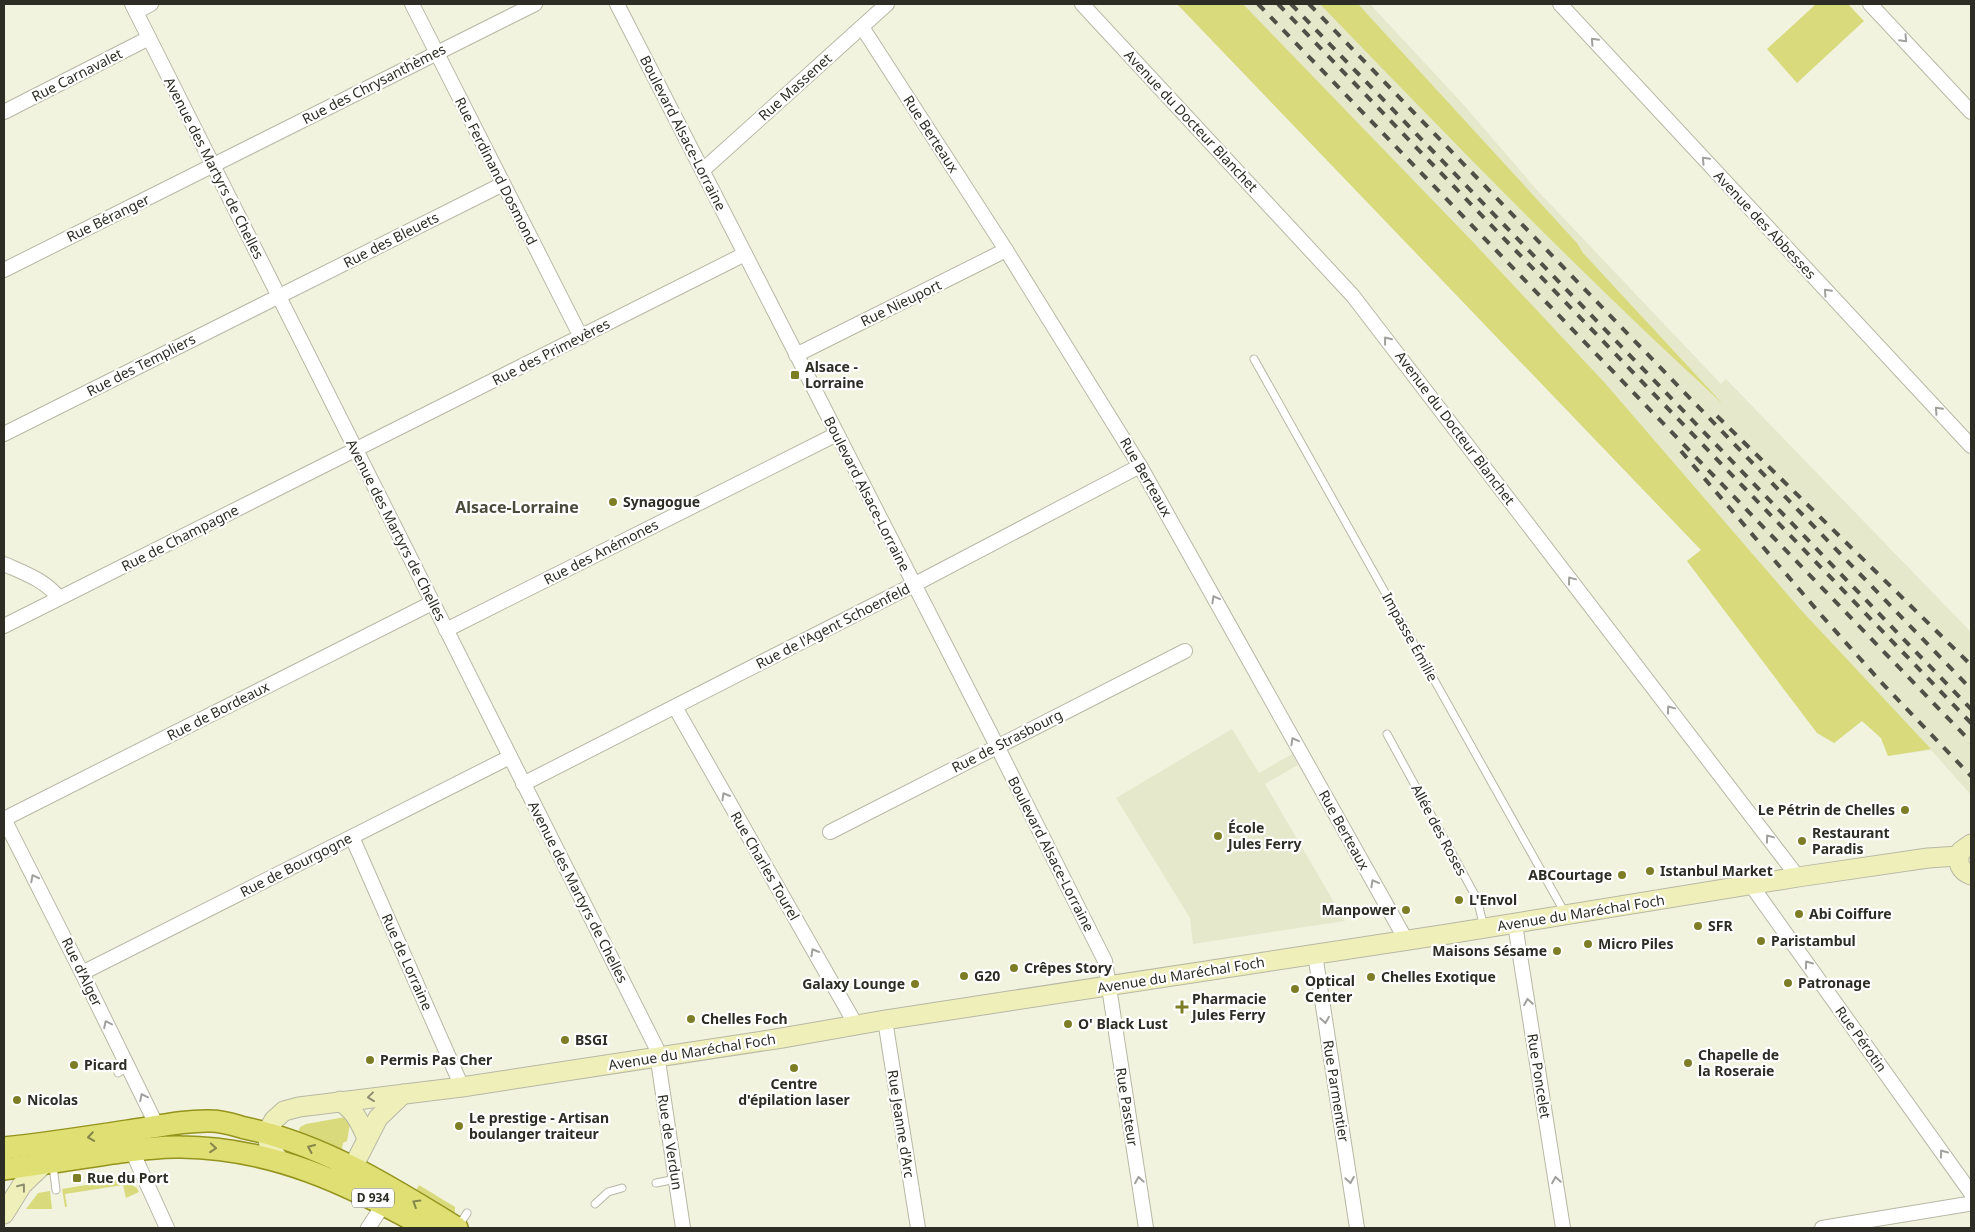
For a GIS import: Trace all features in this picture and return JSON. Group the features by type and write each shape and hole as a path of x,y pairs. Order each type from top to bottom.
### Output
{"main road":[{"name":"D 934","path":"4,1169 46,1157 130,1141 156,1126 212,1121 267,1132 286,1138 353,1167 460,1223"},
{"name":"D 934","path":"130,1141 164,1148 179,1146 226,1149 279,1160 384,1204 427,1228"},
{"name":"D 934","path":"4,1148 46,1157"},
{"path":"4,1162 46,1157"}],"street":[{"path":"134,8 151,4"},
{"name":"Rue Ferdinand Dosmond","path":"412,4 581,337"},
{"name":"Rue des Chrysanthèmes","path":"213,165 535,4"},
{"name":"Boulevard Alsace-Lorraine","path":"617,4 1105,961 1108,987"},
{"name":"Rue Massenet","path":"702,170 887,4"},
{"name":"Avenue du Docteur Blanchet","path":"1082,4 1353,296 1798,877"},
{"path":"1870,4 1971,112"},
{"name":"Avenue des Abbesses","path":"1564,5 1971,446"},
{"name":"Avenue des Martyrs de Chelles","path":"134,8 656,1047 657,1057"},
{"name":"Rue Berteaux","path":"862,27 1006,250 1140,466 1406,940"},
{"name":"Rue Carnavalet","path":"4,112 149,38"},
{"name":"Rue Béranger","path":"4,270 213,165"},
{"name":"Rue des Bleuets","path":"279,296 503,184"},
{"name":"Rue Nieuport","path":"796,355 1006,250"},
{"name":"Rue des Primevères","path":"356,450 745,254"},
{"name":"Rue des Templiers","path":"4,434 279,296"},
{"name":"Rue des Anémones","path":"446,630 837,434"},
{"name":"Rue de Champagne","path":"4,626 356,450"},
{"name":"Rue de l'Agent Schoenfeld","path":"524,784 914,585 1140,466"},
{"path":"4,564 42,582 52,589 59,598"},
{"name":"Rue de Bordeaux","path":"4,819 432,603"},
{"name":"Rue de Strasbourg","path":"830,832 1185,651"},
{"name":"Rue Charles Tourel","path":"675,707 856,1025"},
{"name":"Rue de Bourgogne","path":"82,973 510,757"},
{"name":"Rue d'Alger","path":"4,819 82,973 123,1070 156,1126"},
{"name":"Rue de Lorraine","path":"352,837 462,1087"},
{"name":"Avenue du Maréchal Foch","path":"267,1132 274,1120 284,1111 300,1106 462,1087 885,1020 1516,924 1798,877 1928,858 1965,850"},
{"name":"Avenue du Maréchal Foch","path":"1965,850 1959,861 1962,870 1971,875"},
{"name":"Rue Pérotin","path":"1751,885 1971,1193"},
{"name":"Rue Poncelet","path":"1516,924 1563,1228"},
{"name":"Rue Parmentier","path":"1315,954 1357,1228"},
{"name":"Rue Pasteur","path":"1108,987 1146,1228"},
{"name":"Rue Jeanne d'Arc","path":"885,1020 918,1228"},
{"name":"Rue de Verdun","path":"657,1057 683,1228"},
{"path":"316,1174 342,1172 353,1167 382,1113 403,1094"},
{"path":"340,1101 352,1110 367,1138"},
{"path":"267,1132 269,1146 279,1160"},
{"path":"130,1141 147,1195 167,1228"},
{"path":"4,1214 22,1185 46,1157"},
{"path":"1822,1228 1968,1204 1971,1201"},
{"path":"368,1228 384,1204"}],"lane":[{"name":"Impasse Émilie","path":"1254,359 1566,916"},
{"name":"Allée des Roses","path":"1387,734 1477,900 1484,928"},
{"path":"46,1157 56,1190"},
{"path":"656,1183 676,1179"},
{"path":"595,1204 608,1192 622,1188"}],"shaded area":[{"path":"1177,4 1370,4 1463,104 1536,189 1721,384 1726,379 1971,632 1971,795 1931,750 1888,756 1881,738 1862,721 1834,743 1817,733 1687,561 1701,550"},
{"name":"École Jules Ferry","path":"1232,729 1259,773 1292,754 1298,765 1265,784 1345,921 1193,944 1190,918 1116,798"}],"green space":[{"path":"1177,4 1243,4 1472,241 1604,382 1800,609 1931,749 1888,756 1881,738 1862,721 1834,743 1817,733 1687,561 1701,550"},
{"path":"1320,4 1358,4 1577,243 1583,253 1723,404 1619,307 1468,157"},
{"path":"1816,4 1848,4 1864,21 1797,83 1767,49"},
{"path":"345,1117 350,1124 347,1141 343,1143 342,1149 337,1149 298,1133 300,1127 306,1124"},
{"path":"122,1179 137,1188 139,1192 126,1198 123,1185 65,1194 67,1207 65,1207 62,1189"},
{"path":"419,1185 455,1207 455,1212 449,1213 415,1192"},
{"path":"50,1191 52,1209 26,1209 38,1193"}],"railway":[{"path":"1258,4 1971,742"},
{"path":"1278,4 1971,723"},
{"path":"1291,4 1971,709"},
{"path":"1309,4 1971,689"},
{"path":"1717,416 1971,665"},
{"path":"1681,451 1822,616 1881,682 1971,776"}],"place":[{"name":"Alsace - Lorraine","path":"795,375"},
{"name":"Synagogue","path":"613,502"},
{"name":"Le Pétrin de Chelles","path":"1905,810"},
{"name":"École Jules Ferry","path":"1218,836"},
{"name":"Restaurant Paradis","path":"1802,841"},
{"name":"Istanbul Market","path":"1650,871"},
{"name":"ABCourtage","path":"1622,875"},
{"name":"L'Envol","path":"1459,900"},
{"name":"Manpower","path":"1406,910"},
{"name":"Abi Coiffure","path":"1799,914"},
{"name":"SFR","path":"1698,926"},
{"name":"Paristambul","path":"1761,941"},
{"name":"Micro Piles","path":"1588,944"},
{"name":"Maisons Sésame","path":"1557,951"},
{"name":"Crêpes Story","path":"1014,968"},
{"name":"G20","path":"964,976"},
{"name":"Chelles Exotique","path":"1371,977"},
{"name":"Patronage","path":"1788,983"},
{"name":"Galaxy Lounge","path":"915,984"},
{"name":"Optical Center","path":"1295,989"},
{"name":"Pharmacie Jules Ferry","path":"1182,1007"},
{"name":"Chelles Foch","path":"691,1019"},
{"name":"O' Black Lust","path":"1068,1024"},
{"name":"BSGI","path":"565,1040"},
{"name":"Permis Pas Cher","path":"370,1060"},
{"name":"Chapelle de la Roseraie","path":"1688,1063"},
{"name":"Picard","path":"74,1065"},
{"name":"Centre d'épilation laser","path":"794,1068"},
{"name":"Nicolas","path":"17,1100"},
{"name":"Le prestige - Artisan boulanger traiteur","path":"459,1126"},
{"name":"Rue du Port","path":"77,1178"}],"district":[{"name":"Alsace-Lorraine","path":"517,507"}]}
